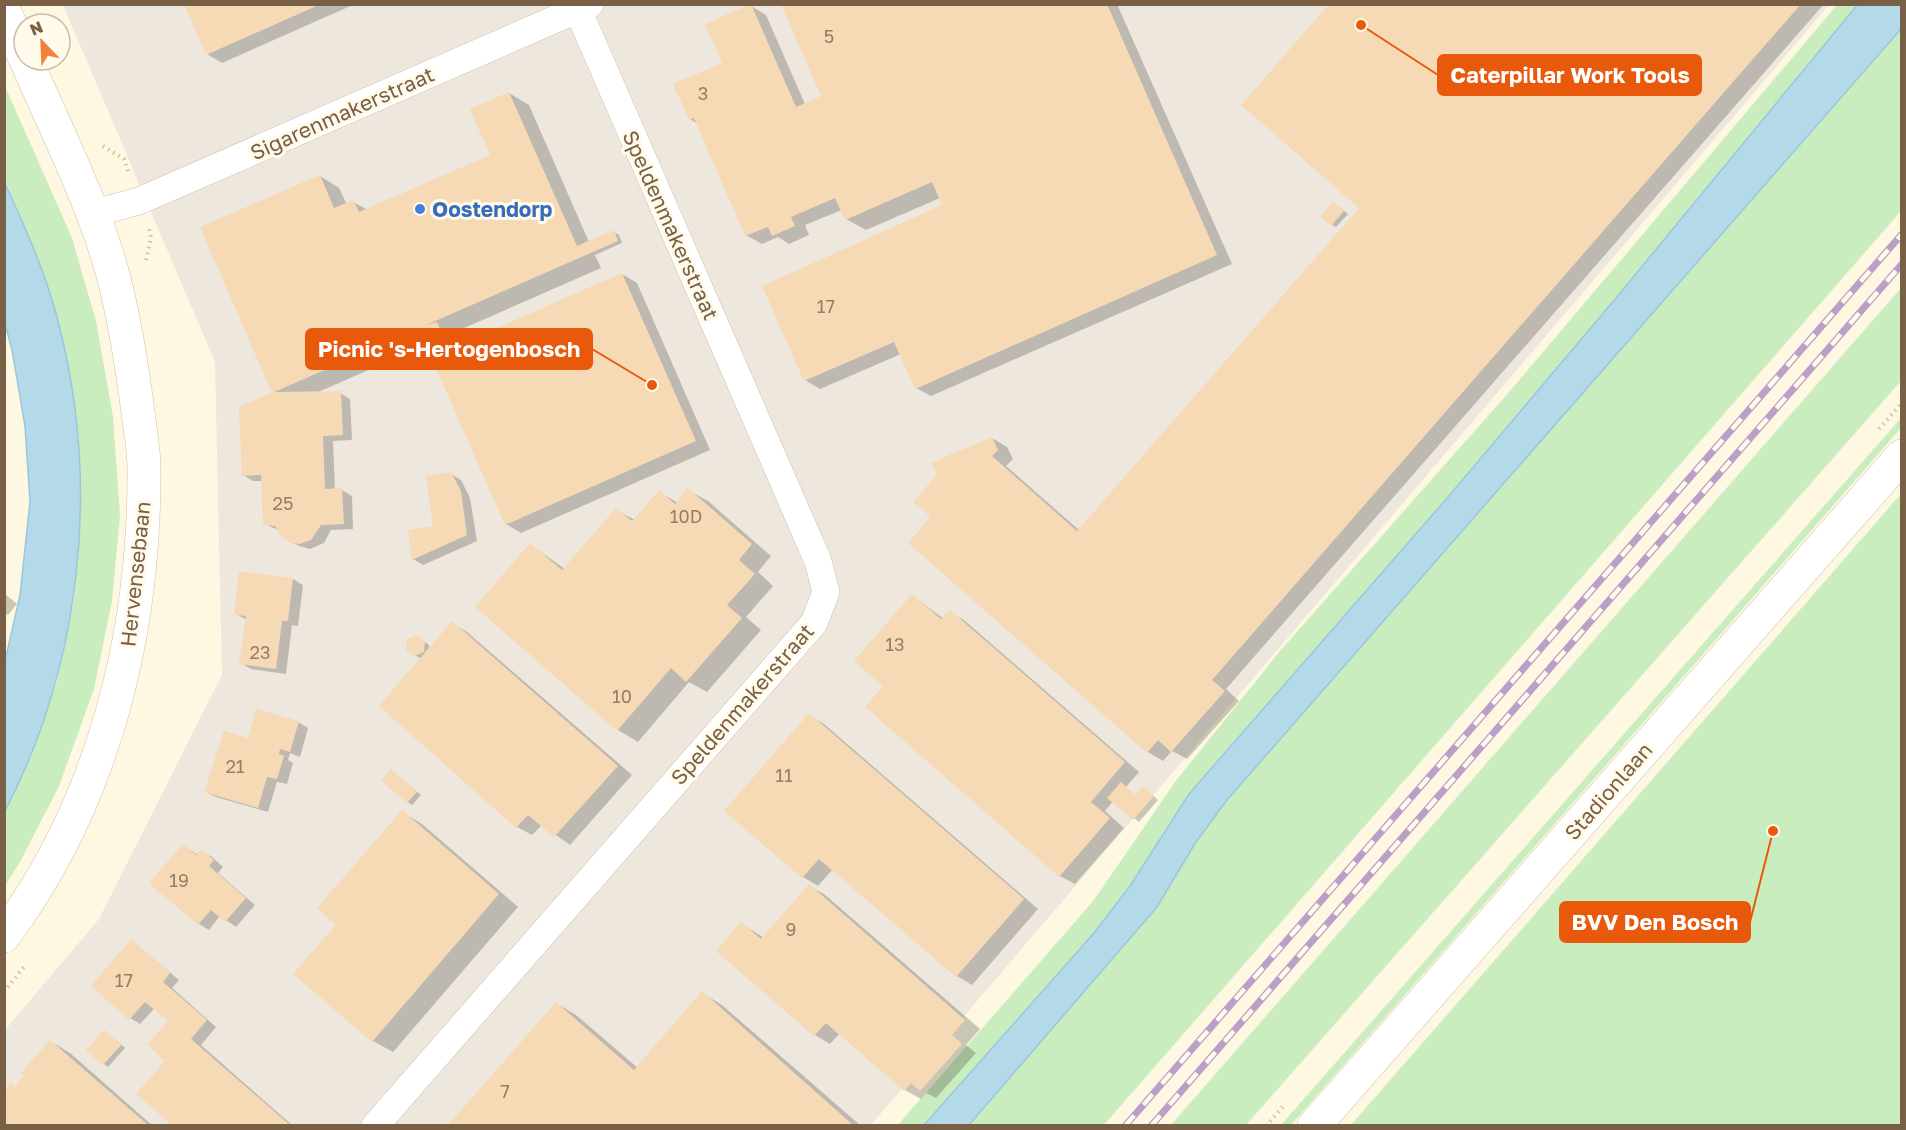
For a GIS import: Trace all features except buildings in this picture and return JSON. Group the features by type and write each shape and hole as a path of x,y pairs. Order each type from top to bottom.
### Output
{"street":[{"name":"Sigarenmakerstraat","path":"91,214 140,201 584,7"},
{"name":"Speldenmakerstraat","path":"375,1125 814,623 826,592 818,561 584,7"},
{"name":"Hervensebaan","path":"4,10 12,28"},
{"name":"Hervensebaan","path":"4,936 22,912 55,855 87,792 110,724 125,666 141,556 144,465 130,354 113,274 91,214 31,72"},
{"name":"Stadionlaan","path":"1314,1125 1902,456"}],"shaded area":[{"path":"63,5 1829,5 871,1125 5,1126 5,1030 99,919 222,675 215,362 72,26 72,12 66,12"}],"green space":[{"path":"1837,5 1858,5 1448,497 1189,794 1130,886 1094,933 924,1125 897,1126 1094,900 1175,782 1280,651 1510,391"},
{"path":"1901,29 1901,211 1104,1125 969,1126 1068,1009 1227,800"},
{"path":"4,84 72,238 96,321 113,417 120,515 112,601 94,689 59,786 5,886 5,811 23,775 57,682 74,600 80,518 76,425 60,330 36,254 5,180"},
{"path":"1901,288 1901,381 1246,1125 1171,1125"},
{"path":"1901,418 1901,428 1291,1125 1281,1125"},
{"path":"1901,494 1901,1125 1351,1125"}],"water":[{"path":"1858,4 1901,5 1901,29 1227,800 1196,842 1157,907 969,1125 924,1125 1094,933 1130,886 1189,794 1448,497 1616,298"},
{"path":"4,181 43,272 60,329 72,390 79,451 80,513 76,575 66,637 51,697 31,755 5,811 5,661 20,595 30,502 25,426 12,350 5,324"}],"railway":[{"path":"1125,1126 1902,234"},
{"path":"1151,1126 1902,264"}],"place":[{"name":"Caterpillar Work Tools","path":"1361,25"},
{"name":"Oostendorp","path":"420,209"},
{"name":"Picnic 's-Hertogenbosch","path":"652,385"},
{"name":"BVV Den Bosch","path":"1773,831"}]}
